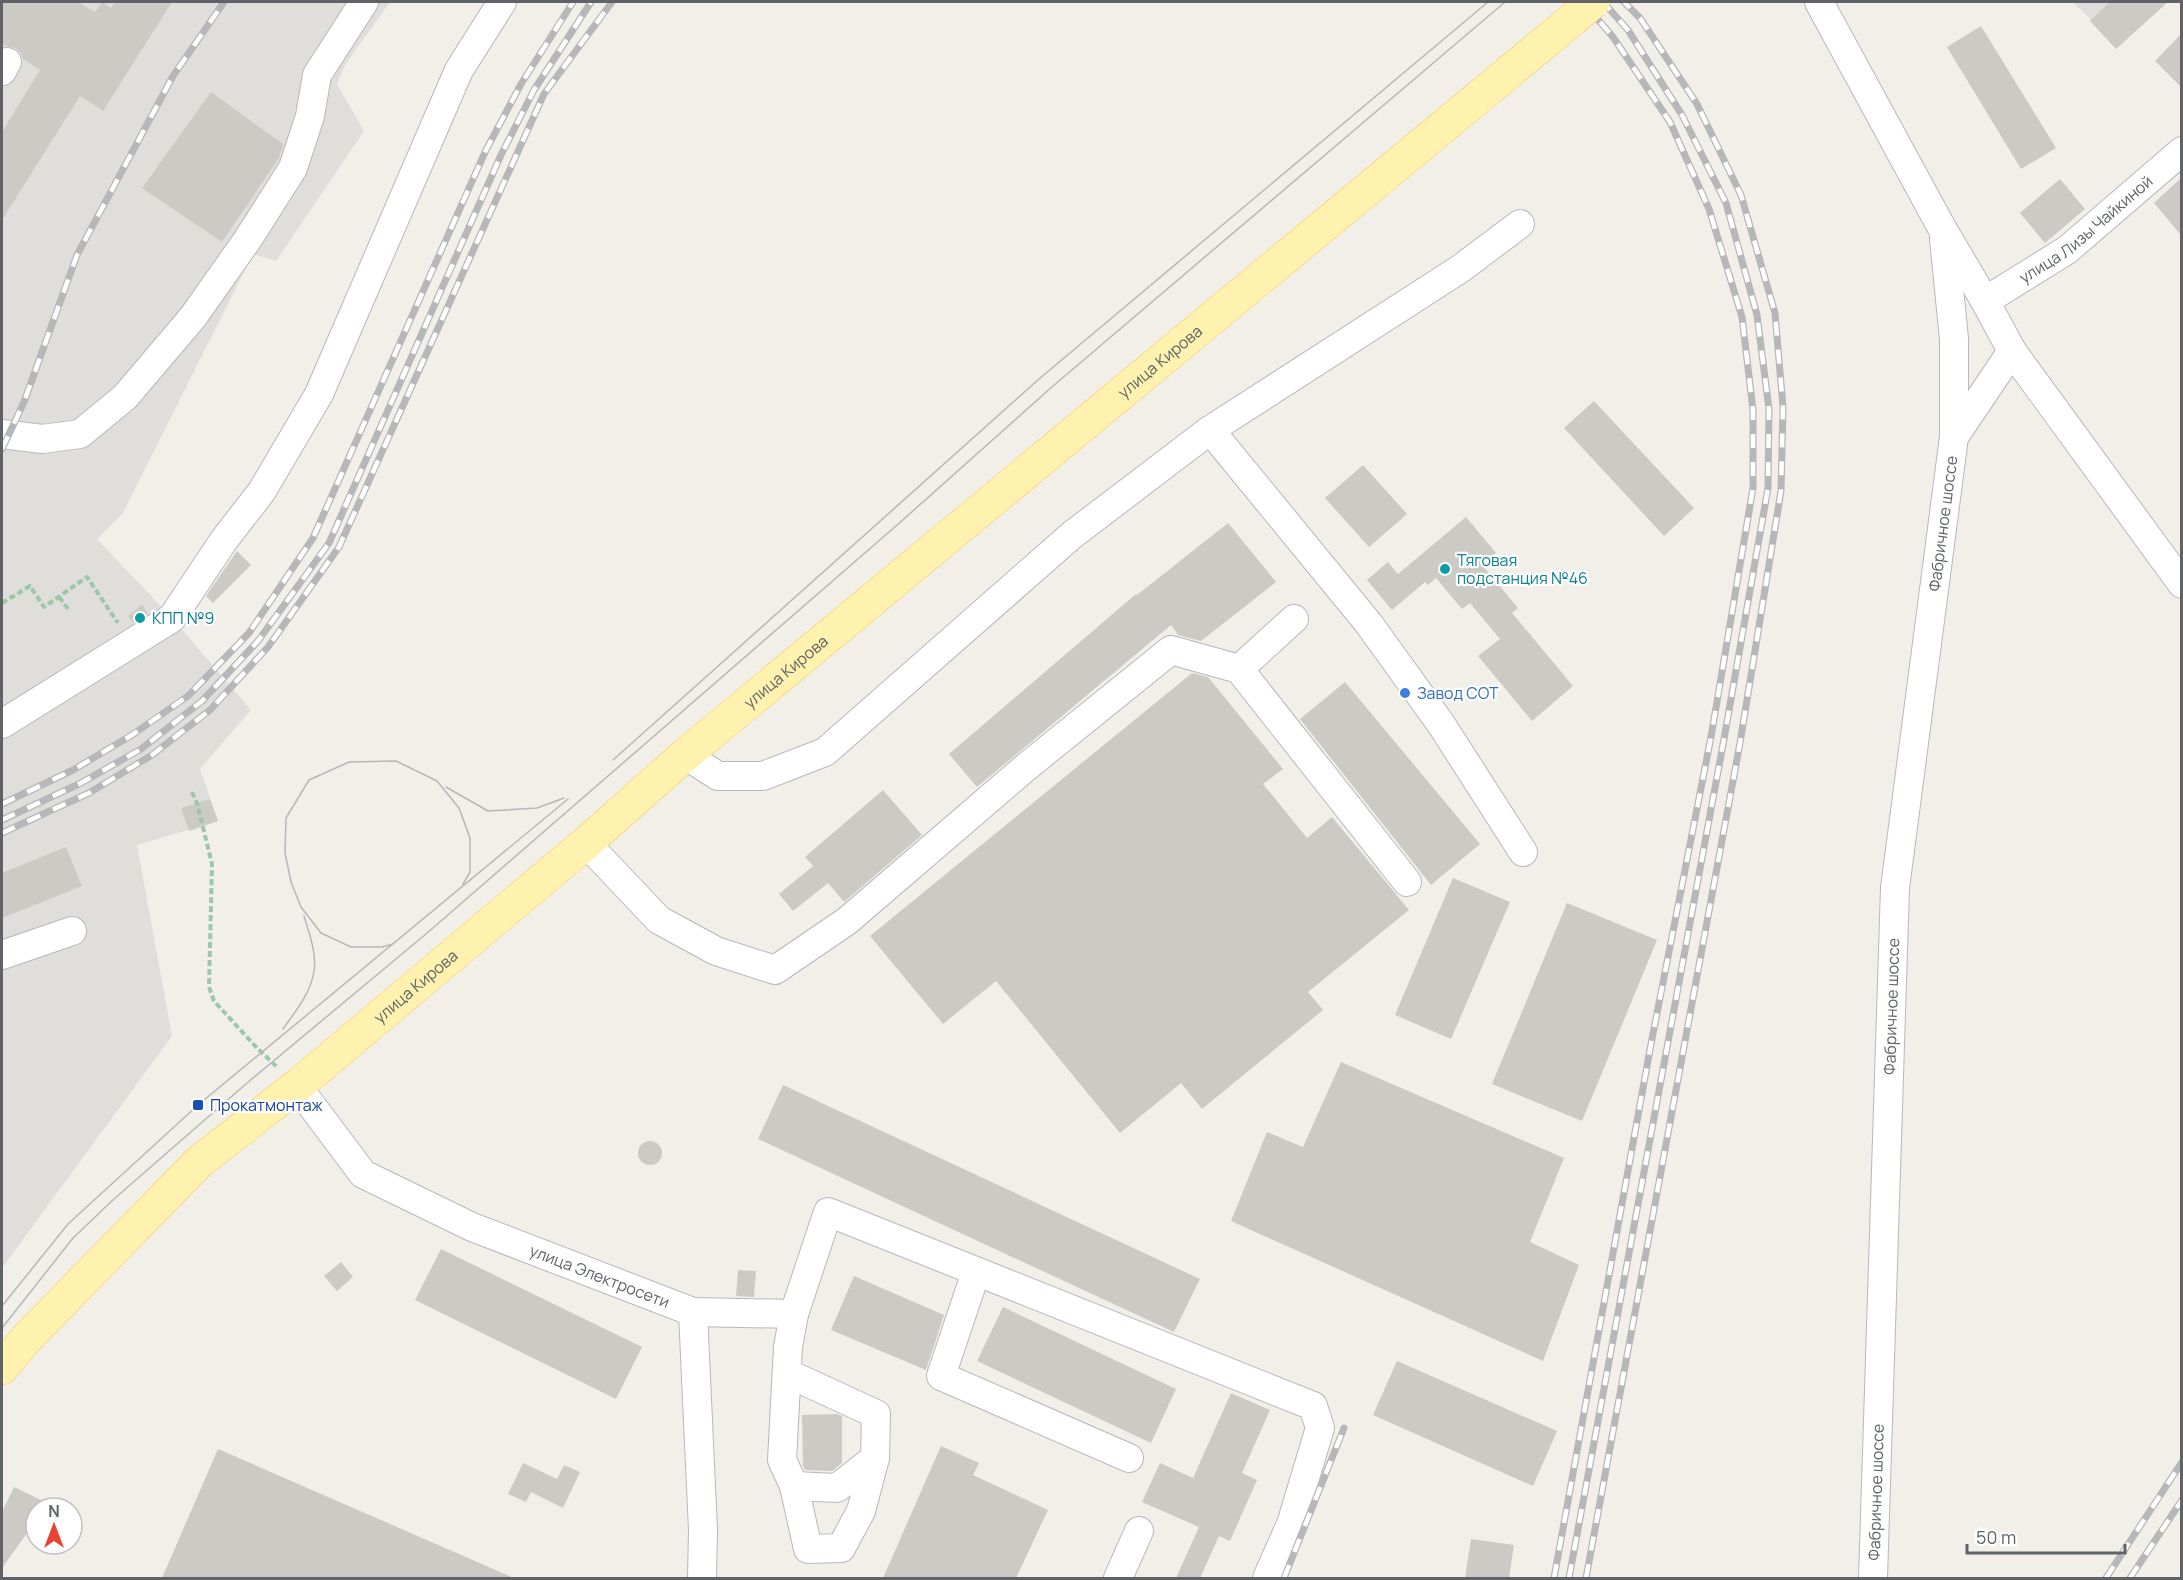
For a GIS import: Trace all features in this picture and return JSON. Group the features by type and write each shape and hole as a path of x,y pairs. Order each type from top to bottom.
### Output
{"main road":[{"name":"улица Кирова","path":"2,1368 26,1339 199,1162 297,1086 586,843 685,755 1583,10"}],"street":[{"path":"2,434 42,439 80,434 125,397 185,326 248,239 293,168 310,117 317,75 364,2"},
{"path":"2,724 172,618 224,540 261,491 319,394 459,70 502,2"},
{"path":"1819,2 1943,230 2012,351 2181,584"},
{"name":"улица Лизы Чайкиной","path":"1985,301 2067,250 2181,151"},
{"path":"685,755 718,776 763,776 825,752 1072,535 1210,430 1460,269 1520,224"},
{"name":"Фабричное шоссе","path":"1873,1578 1895,888 1954,437 1954,339 1943,230"},
{"name":"Фабричное шоссе","path":"1954,437 2012,351"},
{"path":"1210,430 1369,624 1442,724 1523,852"},
{"path":"1239,669 1294,619"},
{"path":"586,843 659,920 716,951 775,970 847,921 1025,768 1172,650 1239,669 1407,882"},
{"path":"2,955 72,931"},
{"name":"улица Электросети","path":"297,1086 363,1174 472,1227 693,1312 794,1314"},
{"path":"787,1373 876,1414 875,1458 861,1511 841,1548 808,1549 794,1486 782,1460 788,1347 794,1314 828,1212 1313,1406 1320,1428 1291,1524 1267,1578"},
{"path":"976,1272 941,1376 1130,1458"},
{"path":"693,1312 703,1530 702,1578"},
{"path":"794,1486 837,1488 875,1458"},
{"path":"1118,1578 1139,1531"}],"path":[{"path":"2,603 30,586 44,607 87,577 112,613"},
{"path":"59,597 69,610"},
{"path":"192,792 197,803 212,864 210,987 214,1001 256,1047"}],"shaded area":[{"path":"2,2 390,2 345,65 337,84 364,131 276,261 253,254 123,513 97,539 172,618 251,710 200,769 218,821 137,845 172,1036 2,1268"},
{"path":"2073,2 2163,2 2119,47"}],"building":[{"path":"2,2 78,2 95,12 102,2 111,8 115,2 172,2 103,111 80,96 2,220 2,132 40,70 23,59 21,53 15,48 2,45"},
{"path":"2110,2 2168,2 2116,49 2090,21"},
{"path":"1981,26 2056,148 2021,169 1947,47"},
{"path":"2181,34 2181,87 2155,61"},
{"path":"211,92 283,144 279,158 222,242 142,188"},
{"path":"2181,178 2181,235 2154,203"},
{"path":"2060,179 2085,209 2045,243 2020,213"},
{"path":"1594,401 1694,508 1664,536 1564,428"},
{"path":"1363,465 1407,514 1369,547 1325,498"},
{"path":"1466,517 1496,553 1482,565 1518,608 1512,613 1573,686 1532,721 1478,656 1500,639 1470,603 1462,609 1436,578 1428,585 1425,582 1392,610 1367,580 1388,562 1398,574"},
{"path":"1228,523 1276,582 1201,641 1178,635 1171,625 977,787 949,754 1136,594"},
{"path":"237,551 251,565 213,603 206,596"},
{"path":"142,605 148,614 133,623 128,616"},
{"path":"1192,673 1208,677 1283,769 1263,784 1307,838 1332,817 1409,910 1308,992 1323,1010 1202,1109 1181,1083 1120,1133 996,981 943,1024 870,936"},
{"path":"1345,682 1480,844 1431,885 1300,719"},
{"path":"883,790 922,835 844,902 828,883 793,911 779,894 813,866 805,857"},
{"path":"210,799 218,821 189,831 181,808"},
{"path":"66,847 82,886 2,918 2,873"},
{"path":"1453,878 1510,902 1451,1039 1395,1015"},
{"path":"1567,903 1657,940 1582,1121 1492,1084"},
{"path":"1341,1062 1564,1158 1530,1242 1579,1265 1543,1361 1231,1221 1267,1132 1303,1147"},
{"path":"783,1085 1200,1279 1174,1332 758,1139"},
{"path":"650,1141 655,1142 661,1148 661,1158 655,1164 650,1165 645,1164 639,1158 638,1153 639,1148 645,1142"},
{"path":"441,1249 642,1347 616,1399 415,1300"},
{"path":"341,1262 353,1277 337,1291 324,1276"},
{"path":"738,1270 756,1271 754,1297 736,1296"},
{"path":"854,1276 944,1315 926,1370 831,1330"},
{"path":"1003,1307 1176,1389 1151,1443 977,1361"},
{"path":"1397,1361 1557,1431 1533,1486 1373,1415"},
{"path":"1231,1393 1270,1410 1242,1473 1257,1480 1230,1541 1219,1536 1200,1578 1176,1578 1199,1527 1142,1502 1160,1463 1193,1478"},
{"path":"837,1414 842,1416 842,1463 832,1471 805,1470 802,1415"},
{"path":"941,1446 979,1463 973,1475 1048,1510 1016,1578 883,1578"},
{"path":"218,1449 514,1578 162,1578"},
{"path":"523,1463 557,1479 564,1465 580,1472 563,1508 531,1492 526,1502 508,1494"},
{"path":"14,1487 33,1496 24,1496 24,1537 2,1568 2,1512"},
{"path":"1471,1539 1514,1545 1509,1578 1465,1578"}],"tram line":[{"path":"613,760 1039,379 1488,2"},
{"path":"2,1328 73,1238 114,1199 247,1083 426,934 896,526 1053,386 1505,2"},
{"path":"393,944 382,947 351,947 321,933 301,907 291,882 285,853 286,818 309,780 349,762 396,761 437,781 459,808 470,838 470,872 463,884"},
{"path":"446,787 488,811 537,808 564,798"},
{"path":"2,1306 68,1224 198,1105 568,799"},
{"path":"283,1029 306,995 314,971 313,951 304,916"}],"railway":[{"path":"2,449 24,402 77,255 173,76 224,2"},
{"path":"2,804 73,770 132,735 188,696 249,633 313,538 486,150 521,84 573,2"},
{"path":"2,820 81,783 141,749 202,701 258,641 329,543 501,155 534,90 591,2"},
{"path":"2,833 89,793 152,755 210,710 268,647 339,547 544,94 612,2"},
{"path":"1554,1578 1651,1044 1711,737 1753,488 1753,410 1742,317 1709,209 1670,122 1613,37 1583,2"},
{"path":"1569,1578 1768,488 1769,409 1757,315 1726,203 1682,115 1628,30 1603,2"},
{"path":"1586,1578 1740,743 1781,491 1783,407 1775,313 1741,195 1697,104 1640,18 1624,2"},
{"path":"1284,1578 1344,1428"},
{"path":"2106,1578 2182,1462"},
{"path":"2130,1578 2182,1500"}],"place":[{"name":"Тяговая подстанция №46","path":"1445,569"},
{"name":"КПП №9","path":"140,618"},
{"name":"Завод СОТ","path":"1405,693"},
{"name":"Прокатмонтаж","path":"198,1105"}]}
